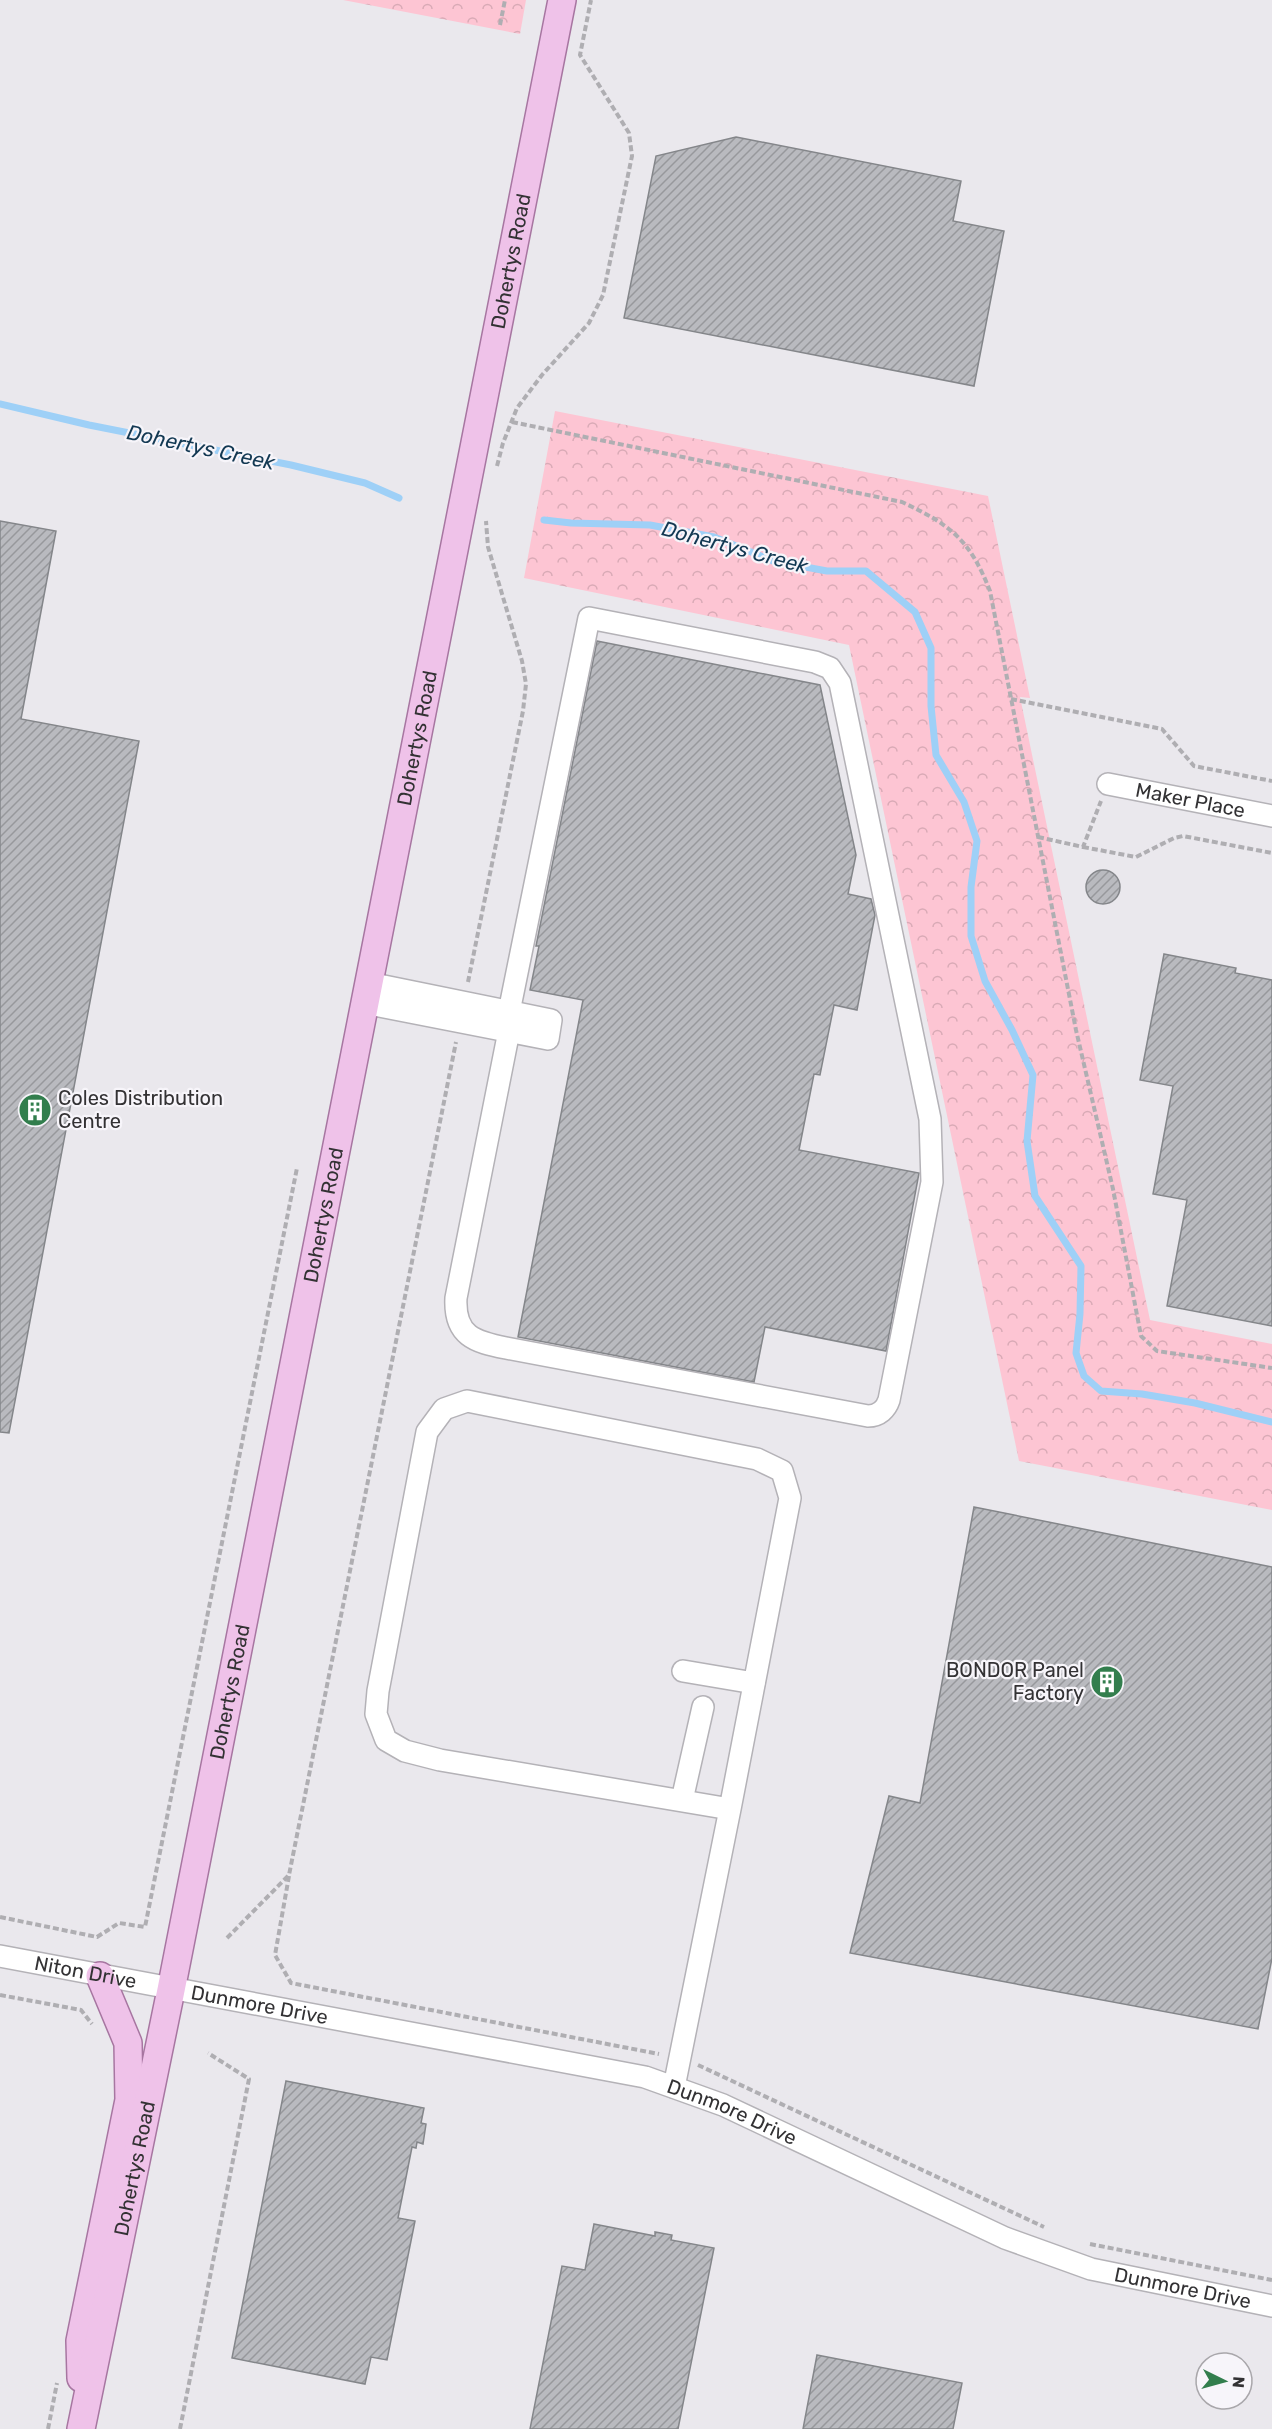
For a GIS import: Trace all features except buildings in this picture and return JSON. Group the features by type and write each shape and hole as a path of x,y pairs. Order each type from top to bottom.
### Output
{"main road":[{"name":"Dohertys Road","path":"82,2428 171,1990 562,0"},
{"path":"82,2428 80,2341 129,2100 128,2043 100,1976"}],"street":[{"path":"590,618 815,662 830,668 840,683 930,1119 933,1154 932,1182 924,1227 889,1400 882,1412 868,1416 506,1348 476,1341 465,1333 457,1318 456,1298 509,1022 590,618"},
{"name":"Maker Place","path":"1108,784 1272,816"},
{"path":"367,993 509,1022"},
{"path":"674,2087 730,1809 790,1498 782,1471 757,1459 467,1401 444,1408 427,1432 378,1691 376,1714 386,1740 405,1750 440,1760 730,1809"},
{"path":"683,1671 754,1683"},
{"path":"682,1800 703,1707"},
{"name":"Niton Drive","path":"0,1956 171,1990"},
{"name":"Dunmore Drive","path":"171,1990 645,2077 723,2105 1005,2238 1091,2269 1272,2306"}],"path":[{"path":"500,25 505,0"},
{"path":"495,476 503,443 517,408 542,375 589,323 603,295 632,156 629,133 580,55 591,0"},
{"path":"512,422 902,502 934,517 959,537 979,562 990,591 1076,1030 1113,1189 1141,1336 1157,1351 1272,1368"},
{"path":"227,1938 289,1875 523,711 526,684 518,642 488,547 486,520"},
{"path":"1011,699 1162,729 1194,766 1272,781"},
{"path":"1083,847 1108,784"},
{"path":"1038,837 1137,857 1174,838 1183,836 1272,853"},
{"path":"0,1917 97,1937 119,1923 145,1927 297,1168"},
{"path":"0,1995 81,2010 93,2025"},
{"path":"180,2429 249,2079 207,2053"}],"green space":[{"path":"343,0 526,0 520,34"},
{"path":"555,411 988,496 1030,698 1020,697 1150,1320 1272,1344 1272,1510 1019,1461 849,645 524,578"}],"waterway":[{"name":"Dohertys Creek","path":"0,404 89,425 291,465 365,483 399,498"},
{"name":"Dohertys Creek","path":"544,520 650,525 714,537 773,561 827,571 866,571 915,612 931,648 931,706 936,755 964,802 977,841 971,887 971,936 985,981 1033,1075 1027,1141 1035,1196 1081,1266 1076,1353 1084,1376 1101,1391 1142,1394 1195,1403 1272,1422"}],"place":[{"name":"Coles Distribution Centre","path":"35,1110"},
{"name":"BONDOR Panel Factory","path":"1107,1682"}]}
